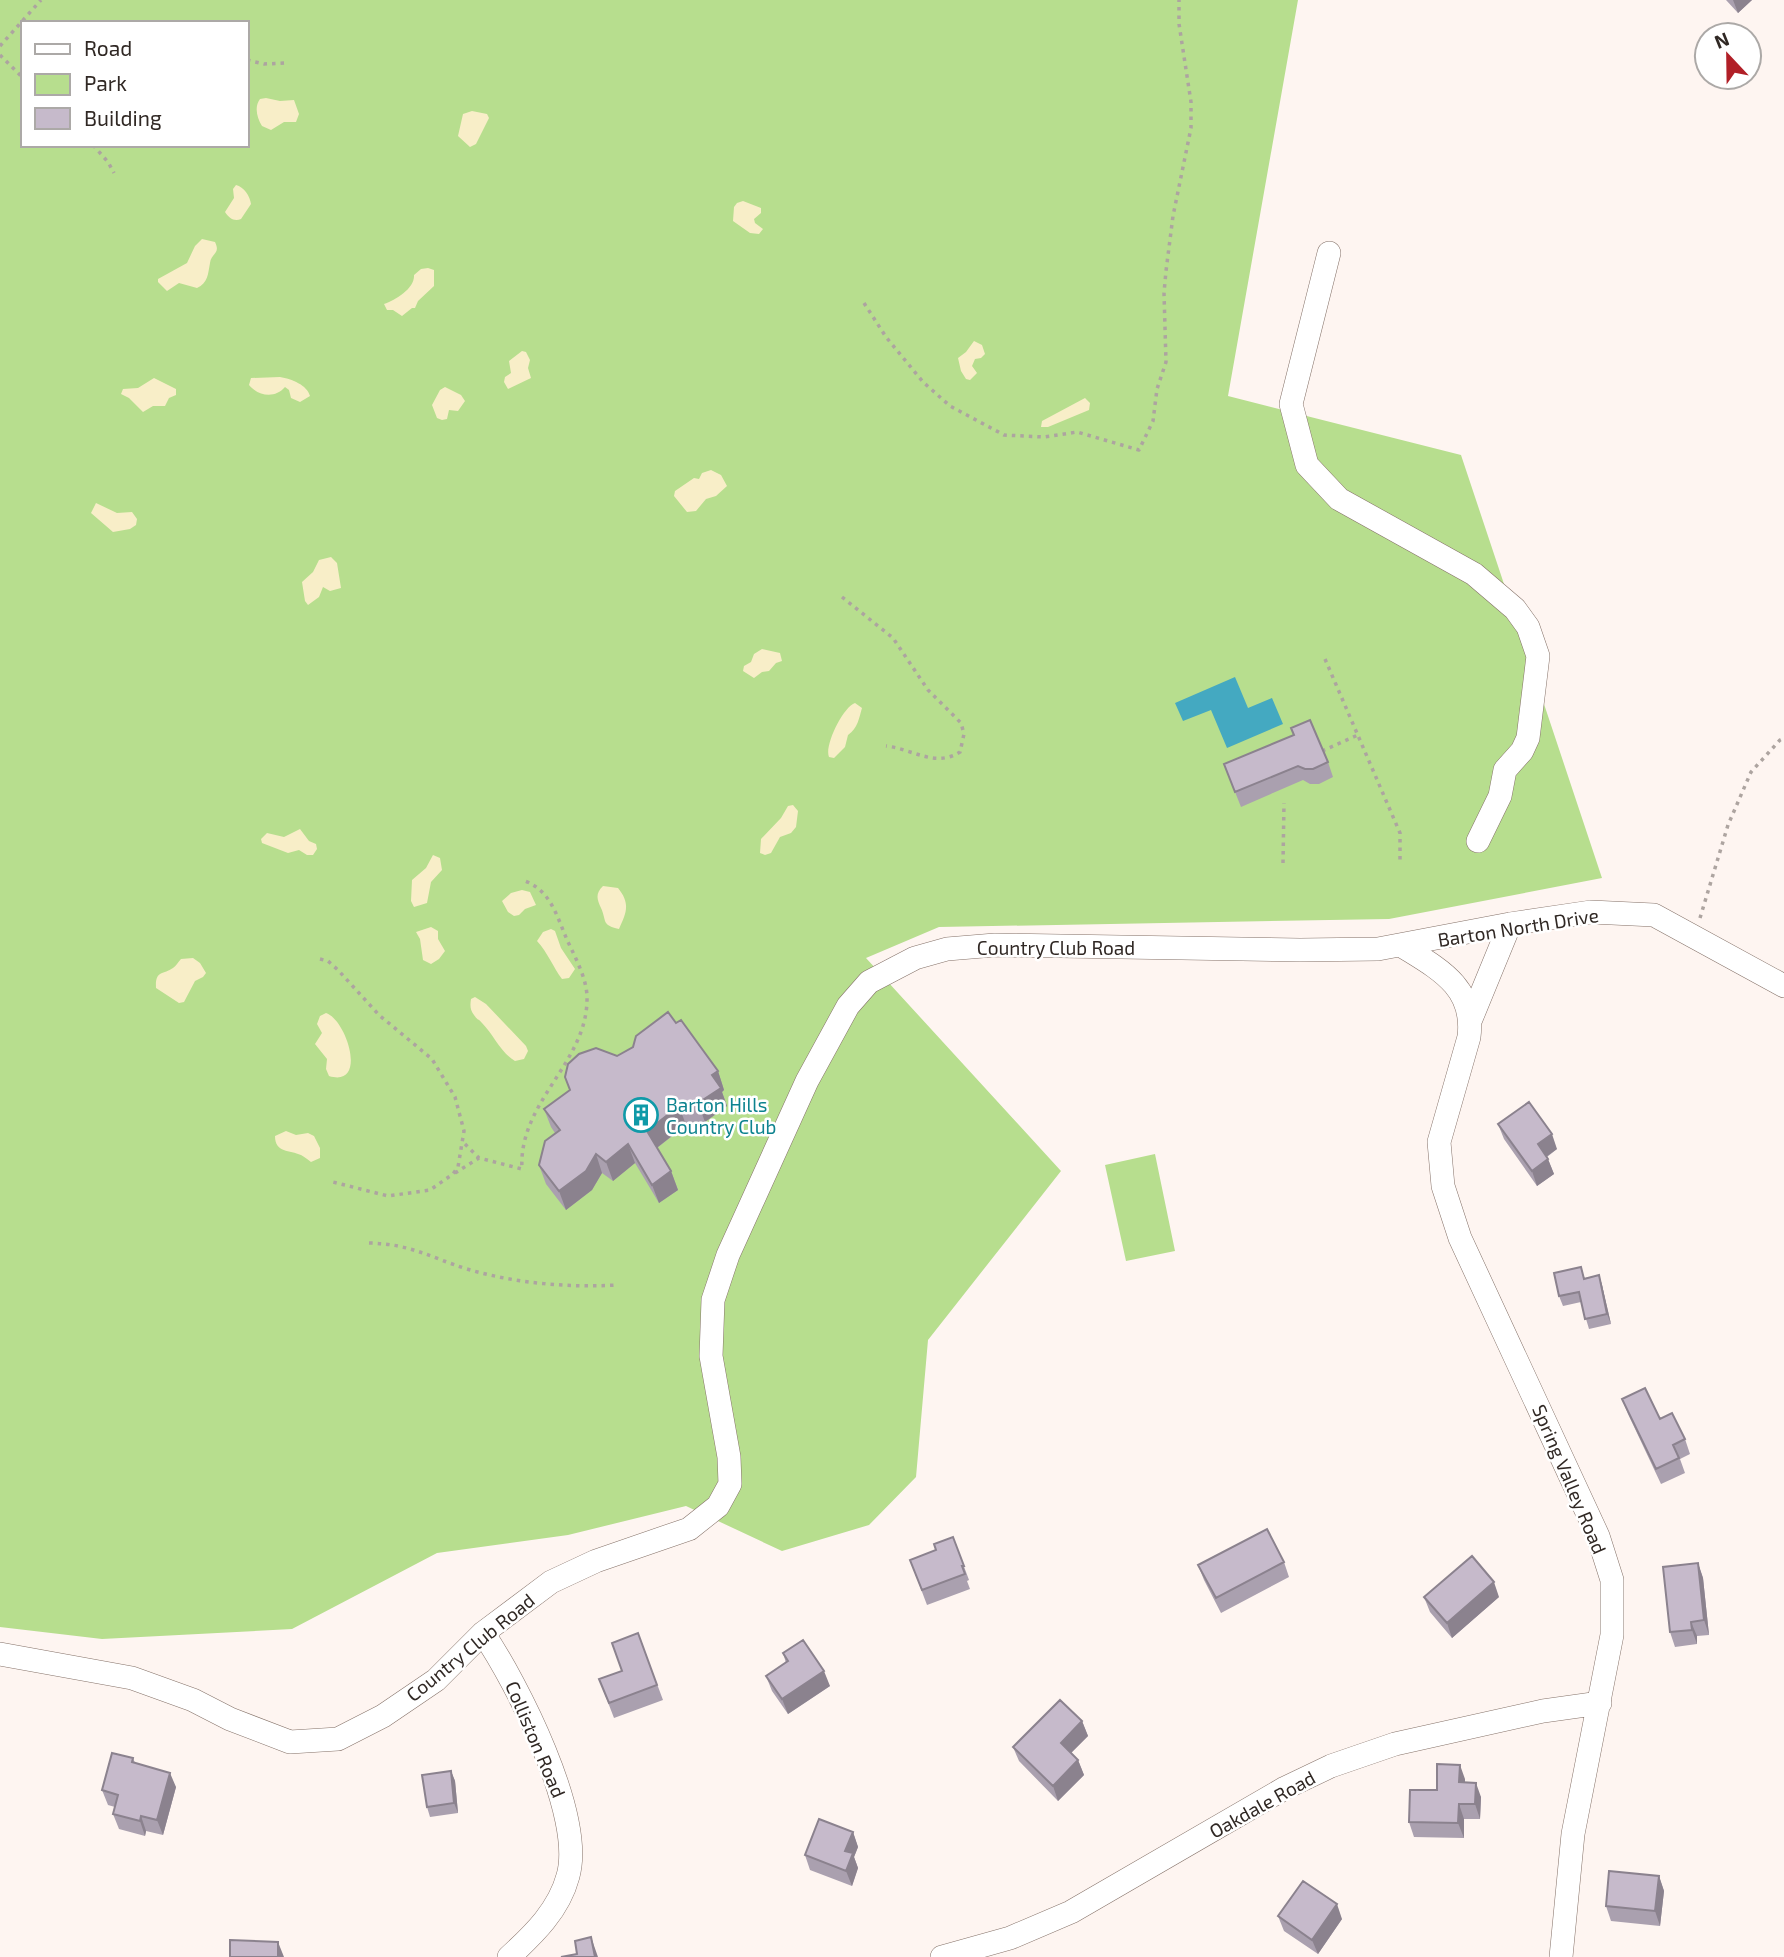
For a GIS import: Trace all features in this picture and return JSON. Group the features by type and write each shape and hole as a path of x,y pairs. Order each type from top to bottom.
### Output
{"street":[{"path":"1329,253 1291,404 1307,465 1339,499 1474,574 1495,589 1515,609 1535,642 1538,656 1528,738 1522,751 1505,770 1500,796 1478,841"},
{"name":"Barton North Drive","path":"1402,946 1510,924 1591,912 1654,915 1784,986"},
{"name":"Spring Valley Road","path":"1510,924 1471,1019 1439,1142 1443,1186 1460,1238 1592,1524 1612,1580 1612,1635 1573,1834 1561,1957"},
{"name":"Country Club Road","path":"0,1654 132,1678 193,1700 230,1719 290,1742 338,1739 383,1716 436,1680 483,1633 551,1582 596,1561 689,1529 718,1506 730,1484 729,1457 710,1356 713,1300 728,1255 807,1081 848,1006 869,982 915,958 947,949 995,944 1300,950 1402,946"},
{"path":"1402,946 1438,968 1460,990 1471,1019"},
{"name":"Colliston Road","path":"483,1633 504,1664 557,1781 571,1834 569,1875 556,1902 542,1927 509,1957"},
{"name":"Oakdale Road","path":"954,1955 1010,1938 1071,1912 1285,1788 1331,1766 1395,1744 1543,1711 1600,1703"}],"path":[{"path":"22,21 41,0"},
{"path":"864,303 886,337 923,382 950,406 1004,435 1044,437 1077,432 1139,450 1153,421 1157,389 1167,362 1164,293 1166,271 1173,216 1191,128 1191,102 1179,0"},
{"path":"0,46 21,22"},
{"path":"0,55 21,76"},
{"path":"248,60 264,64 286,63"},
{"path":"95,147 114,173"},
{"path":"842,597 893,638 928,690 961,723 964,734 960,752 949,759 886,746"},
{"path":"1325,659 1400,833 1400,861"},
{"path":"1322,751 1358,735"},
{"path":"1694,937 1728,825 1751,772 1784,738"},
{"path":"1283,863 1284,803"},
{"path":"464,1143 480,1158 522,1169 521,1150 527,1130 540,1102 575,1047 586,1010 587,993 584,980 554,909 544,892 525,881"},
{"path":"320,959 328,961 379,1015 432,1059 455,1097 464,1131 458,1167 453,1174"},
{"path":"333,1182 388,1196 430,1189 480,1158"},
{"path":"369,1243 414,1248 466,1269 495,1276 585,1287 617,1285"}],"green space":[{"name":"Barton Hills Country Club","path":"0,0 1298,0 1228,396 1461,455 1602,878 1389,919 939,927 866,958 1061,1171 928,1340 916,1477 869,1525 782,1551 686,1506 568,1535 437,1553 292,1629 102,1639 0,1627"},
{"path":"1155,1154 1175,1251 1126,1261 1105,1165"}],"sand":[{"path":"260,99 294,100 299,114 296,122 284,122 271,130 262,126 257,105"},
{"path":"472,111 487,114 489,118 476,144 470,147 458,136 463,114"},
{"path":"236,185 246,192 251,204 241,219 236,220 225,212 234,198 233,189"},
{"path":"743,201 761,208 761,213 754,219 763,229 759,234 750,233 733,221 734,207"},
{"path":"202,239 215,242 217,249 205,281 197,288 179,283 167,291 158,279 187,263 195,246"},
{"path":"421,269 434,270 434,286 418,301 415,308 402,316 393,310 387,310 384,304 404,293 414,275"},
{"path":"974,341 982,345 985,354 975,359 972,366 977,373 970,380 966,379 961,371 958,358"},
{"path":"522,351 526,352 530,360 528,368 531,378 508,389 504,382 505,377 511,373 509,361"},
{"path":"280,377 298,383 310,396 300,402 291,398 285,387 267,395 257,392 249,385 251,378"},
{"path":"154,378 176,389 176,395 169,398 165,406 153,406 143,412 121,394 123,389 138,388"},
{"path":"445,387 461,395 465,401 458,411 449,410 447,419 442,420 437,418 432,405 440,390"},
{"path":"1085,398 1090,403 1089,410 1048,427 1041,427 1042,421"},
{"path":"711,470 721,475 727,486 716,496 706,499 696,511 687,512 674,496 675,491"},
{"path":"96,503 117,513 132,512 137,519 136,525 113,532 91,513"},
{"path":"331,557 337,563 341,588 330,591 323,587 319,597 308,605 302,582 313,572 319,560"},
{"path":"762,649 780,653 782,661 754,678 743,671 744,666"},
{"path":"855,703 862,708 856,726 848,735 845,747 834,758 829,757 829,744 836,727 845,712"},
{"path":"793,805 798,811 796,827 791,833 780,837 771,853 760,853 761,839 781,818 788,806"},
{"path":"300,829 309,841 316,844 317,849 313,855 299,850 288,853 262,843 261,839 267,833 284,837"},
{"path":"433,855 440,858 442,870 431,882 427,903 414,907 411,901 412,880 426,868"},
{"path":"603,886 618,888 625,899 625,913 619,929 609,926 598,902"},
{"path":"522,890 530,892 536,905 514,916 508,912 502,901 511,893"},
{"path":"431,927 438,931 438,939 445,951 431,964 423,960 420,939 416,932"},
{"path":"551,929 555,931 561,948 575,969 569,978 562,979 537,941 543,932"},
{"path":"193,958 206,973 195,981 184,1002 179,1003 156,988 160,974 173,968 181,959"},
{"path":"475,997 486,1004 526,1046 528,1051 524,1059 515,1061 510,1057 476,1017 470,1005 471,999"},
{"path":"326,1013 341,1027 350,1052 348,1072 341,1077 329,1076 326,1069 327,1059 315,1044 322,1033 317,1024 320,1016"},
{"path":"286,1131 296,1135 308,1133 314,1136 320,1148 320,1158 311,1162 301,1155 280,1148 275,1136"}],"water":[{"path":"1235,677 1248,708 1272,698 1283,724 1227,748 1211,710 1183,721 1175,703"}],"building":[{"path":"1310,720 1328,762 1313,769 1298,766 1235,792 1224,764 1294,735 1291,728"},
{"name":"Barton Hills Country Club","path":"668,1012 676,1023 681,1020 718,1071 712,1075 721,1088 698,1103 679,1106 647,1131 671,1171 652,1185 628,1144 606,1162 596,1154 586,1171 559,1191 539,1165 545,1141 560,1130 544,1109 570,1090 565,1077 568,1064 579,1054 596,1048 617,1056 633,1047 636,1036"},
{"path":"1529,1102 1552,1134 1538,1144 1548,1159 1532,1171 1498,1124"},
{"path":"1581,1267 1584,1279 1599,1275 1607,1314 1585,1319 1579,1292 1559,1296 1554,1273"},
{"path":"1645,1388 1660,1419 1672,1413 1685,1439 1673,1445 1679,1458 1656,1469 1622,1399"},
{"path":"1267,1529 1284,1562 1216,1598 1198,1565"},
{"path":"953,1537 965,1574 922,1590 910,1560 936,1550 934,1544"},
{"path":"1472,1556 1494,1582 1447,1623 1424,1597"},
{"path":"1698,1563 1704,1620 1691,1622 1692,1630 1670,1632 1663,1567"},
{"path":"638,1633 657,1685 609,1703 599,1679 622,1671 612,1643"},
{"path":"803,1640 824,1671 782,1699 766,1676 788,1661 783,1653"},
{"path":"1060,1700 1082,1721 1061,1743 1078,1760 1053,1786 1013,1747"},
{"path":"112,1753 133,1758 132,1762 170,1773 157,1820 141,1816 140,1821 113,1814 118,1795 102,1790"},
{"path":"1437,1764 1460,1765 1459,1782 1476,1783 1475,1804 1459,1804 1458,1823 1409,1822 1410,1790 1437,1790"},
{"path":"451,1771 454,1803 427,1807 422,1775"},
{"path":"819,1819 853,1832 845,1851 853,1853 846,1871 805,1855"},
{"path":"1609,1871 1659,1876 1655,1911 1606,1906"},
{"path":"1303,1881 1337,1904 1312,1940 1278,1916"},
{"path":"591,1937 595,1957 561,1957 577,1954 575,1941"},
{"path":"230,1940 278,1942 278,1957 230,1957"}],"place":[{"name":"Barton Hills Country Club","path":"641,1115"}]}
